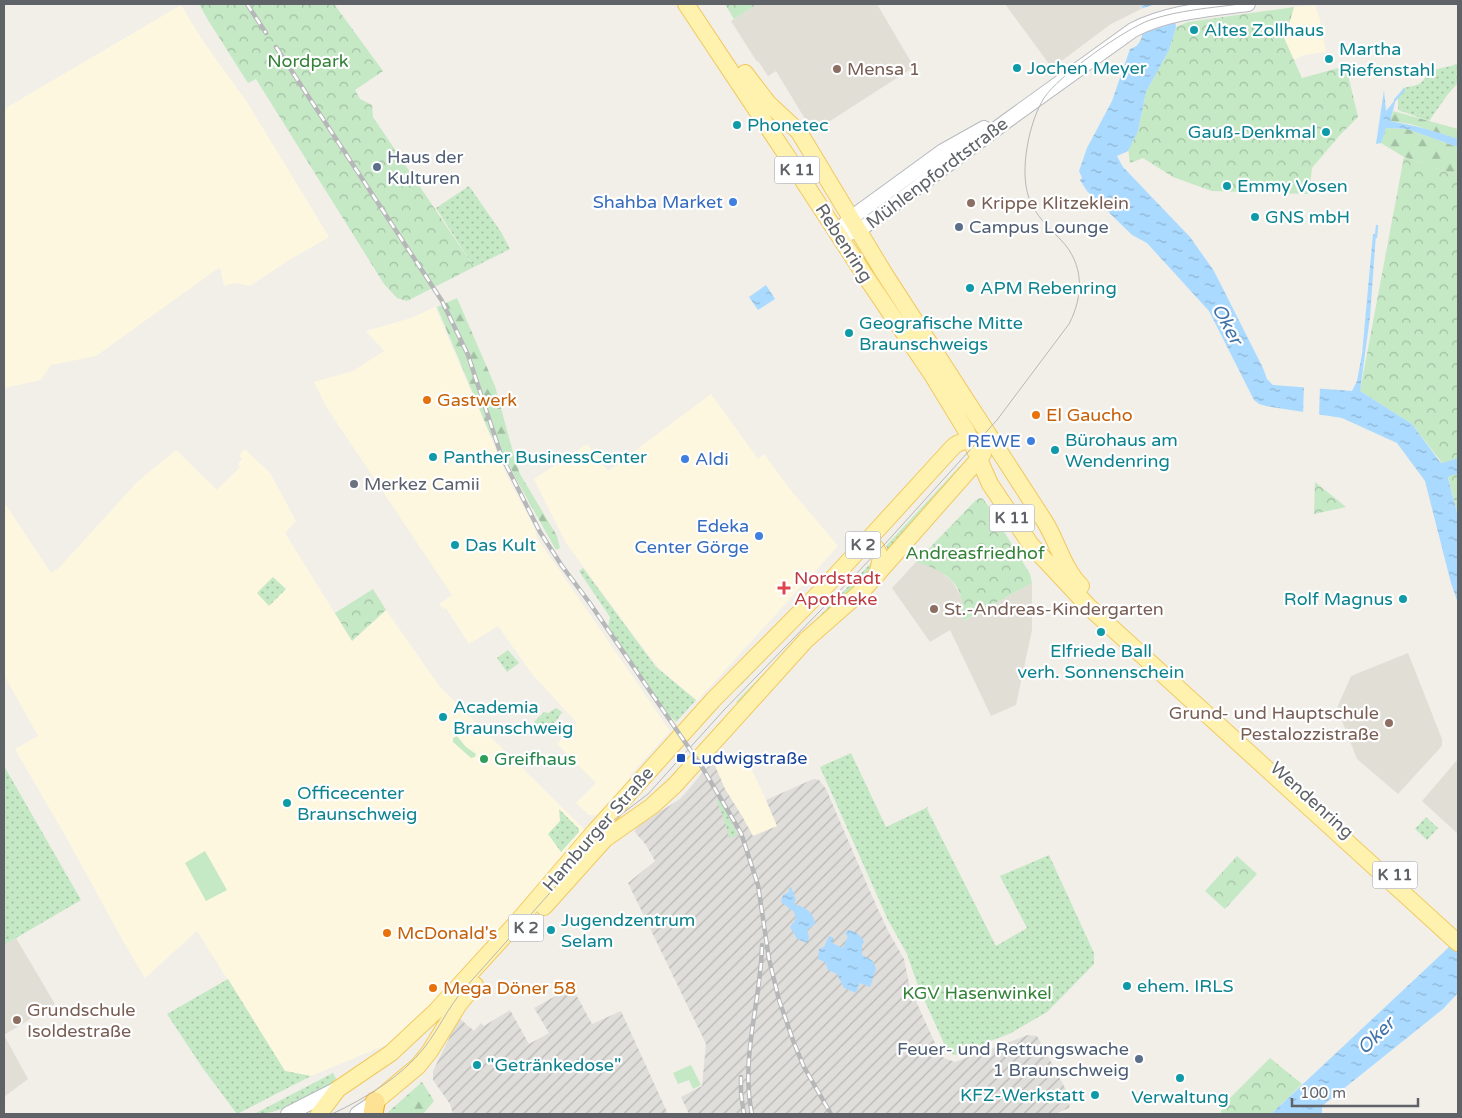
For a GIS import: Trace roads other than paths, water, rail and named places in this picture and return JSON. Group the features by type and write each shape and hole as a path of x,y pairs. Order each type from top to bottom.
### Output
{"main road":[{"name":"Rebenring","path":"686,4 790,158 875,291 970,426 995,447"},
{"name":"Rebenring","path":"699,4 763,97 799,132 855,224 970,426 978,460"},
{"path":"1176,11 1202,4"},
{"path":"1176,11 1248,4"},
{"name":"Mühlenpfordtstraße","path":"837,233 855,224 943,151 980,131 1113,33 1141,21 1176,11"},
{"path":"955,444 970,426"},
{"path":"955,444 970,426"},
{"path":"970,426 982,443 995,447"},
{"name":"Hamburger Straße","path":"288,1114 338,1089 391,1053 436,1011 713,700 825,587 955,444"},
{"name":"Hamburger Straße","path":"357,1114 374,1108 418,1066 430,1051 459,1004 605,839 652,806 675,785 806,640 844,608 877,574 978,460 995,447"},
{"name":"Wendenring","path":"995,447 1050,530 1058,544 1068,571 1094,601 1424,906"},
{"name":"Wendenring","path":"978,460 990,484 1026,538 1071,589 1172,683 1424,906"},
{"path":"868,540 876,548 881,558 877,574"},
{"path":"713,700 734,720"},
{"name":"K 11","path":"1424,906 1458,932"},
{"name":"K 11","path":"1424,906 1458,943"},
{"path":"301,1108 323,1113 338,1089"}],"water":[{"name":"Oker","path":"1142,4 1173,4 1176,27 1169,50 1146,92 1138,131 1128,151 1117,156 1123,167 1190,237 1214,271 1267,379 1273,385 1352,391 1357,381 1362,354 1373,234 1376,234 1370,317 1360,391 1412,424 1440,462 1443,463 1458,458 1458,474 1448,478 1458,516 1458,603 1451,583 1425,481 1397,443 1342,418 1266,406 1254,400 1209,311 1147,243 1132,235 1087,191 1080,180 1082,178 1079,171 1087,148 1112,101 1130,49 1140,42 1142,37"},
{"path":"1384,90 1386,111 1396,99 1390,121 1424,128 1458,139 1458,147 1407,129 1386,128 1381,143 1376,144"},
{"path":"766,285 775,299 758,310 749,297"},
{"path":"791,887 796,905 809,911 814,920 815,924 807,930 809,936 808,943 797,939 790,927 796,919 794,912 781,902 783,895 789,892"},
{"path":"848,930 861,937 864,942 862,945 862,955 873,961 876,969 870,987 860,983 856,993 844,988 837,974 828,970 825,962 818,959 819,949 824,947 829,936 834,938 832,943 843,948 848,936 845,934"},
{"name":"Oker","path":"1458,937 1458,993 1443,1009 1322,1106 1322,1114 1271,1114 1447,949"}],"waterway":[{"path":"1395,100 1404,90"},
{"path":"1376,237 1377,226"}],"tram line":[{"path":"332,1114 382,1086 415,1059 459,995 610,823 648,794 724,710 884,545 997,420 1069,324 1074,313 1079,291 1078,269 1069,249 1035,210 1026,187 1025,161 1027,147 1034,120 1044,98 1077,66 1109,43 1139,25 1150,20 1184,12 1240,4"}],"railway":[{"path":"247,4 266,33"},
{"path":"276,47 442,301 468,355 501,455 540,532 702,767 741,833 758,885 769,959 779,1000 804,1067 831,1114"},
{"path":"752,1114 748,1072 762,945"},
{"path":"741,1077 744,1114"}],"place":[{"name":"Altes Zollhaus","path":"1194,30"},
{"name":"Martha Riefenstahl","path":"1329,59"},
{"name":"Jochen Meyer","path":"1017,68"},
{"name":"Mensa 1","path":"837,69"},
{"name":"Phonetec","path":"737,125"},
{"name":"Gauß-Denkmal","path":"1326,132"},
{"name":"Haus der Kulturen","path":"377,167"},
{"name":"Emmy Vosen","path":"1227,186"},
{"name":"Shahba Market","path":"733,202"},
{"name":"Krippe Klitzeklein","path":"971,203"},
{"name":"GNS mbH","path":"1255,217"},
{"name":"Campus Lounge","path":"959,227"},
{"name":"APM Rebenring","path":"970,288"},
{"name":"Geografische Mitte Braunschweigs","path":"849,333"},
{"name":"Gastwerk","path":"427,400"},
{"name":"El Gaucho","path":"1036,415"},
{"name":"REWE","path":"1031,441"},
{"name":"Bürohaus am Wendenring","path":"1055,450"},
{"name":"Panther BusinessCenter","path":"433,457"},
{"name":"Aldi","path":"685,459"},
{"name":"Merkez Camii","path":"354,484"},
{"name":"Edeka Center Görge","path":"759,536"},
{"name":"Das Kult","path":"455,545"},
{"name":"Nordstadt Apotheke","path":"784,588"},
{"name":"Rolf Magnus","path":"1403,599"},
{"name":"St.-Andreas-Kindergarten","path":"934,609"},
{"name":"Elfriede Ball verh. Sonnenschein","path":"1101,632"},
{"name":"Academia Braunschweig","path":"443,717"},
{"name":"Grund- und Hauptschule Pestalozzistraße","path":"1389,723"},
{"name":"Ludwigstraße","path":"681,758"},
{"name":"Greifhaus","path":"484,759"},
{"name":"Officecenter Braunschweig","path":"287,803"},
{"name":"Jugendzentrum Selam","path":"551,930"},
{"name":"McDonald's","path":"387,933"},
{"name":"ehem. IRLS","path":"1127,986"},
{"name":"Mega Döner 58","path":"433,988"},
{"name":"Grundschule Isoldestraße","path":"17,1020"},
{"name":"Feuer- und Rettungswache 1 Braunschweig","path":"1139,1059"},
{"name":"\"Getränkedose\"","path":"477,1065"},
{"name":"Verwaltung","path":"1180,1078"},
{"name":"KFZ-Werkstatt","path":"1095,1095"}],"park label":[{"name":"Nordpark","path":"308,61"},
{"name":"Andreasfriedhof","path":"975,553"},
{"name":"KGV Hasenwinkel","path":"977,993"}]}
